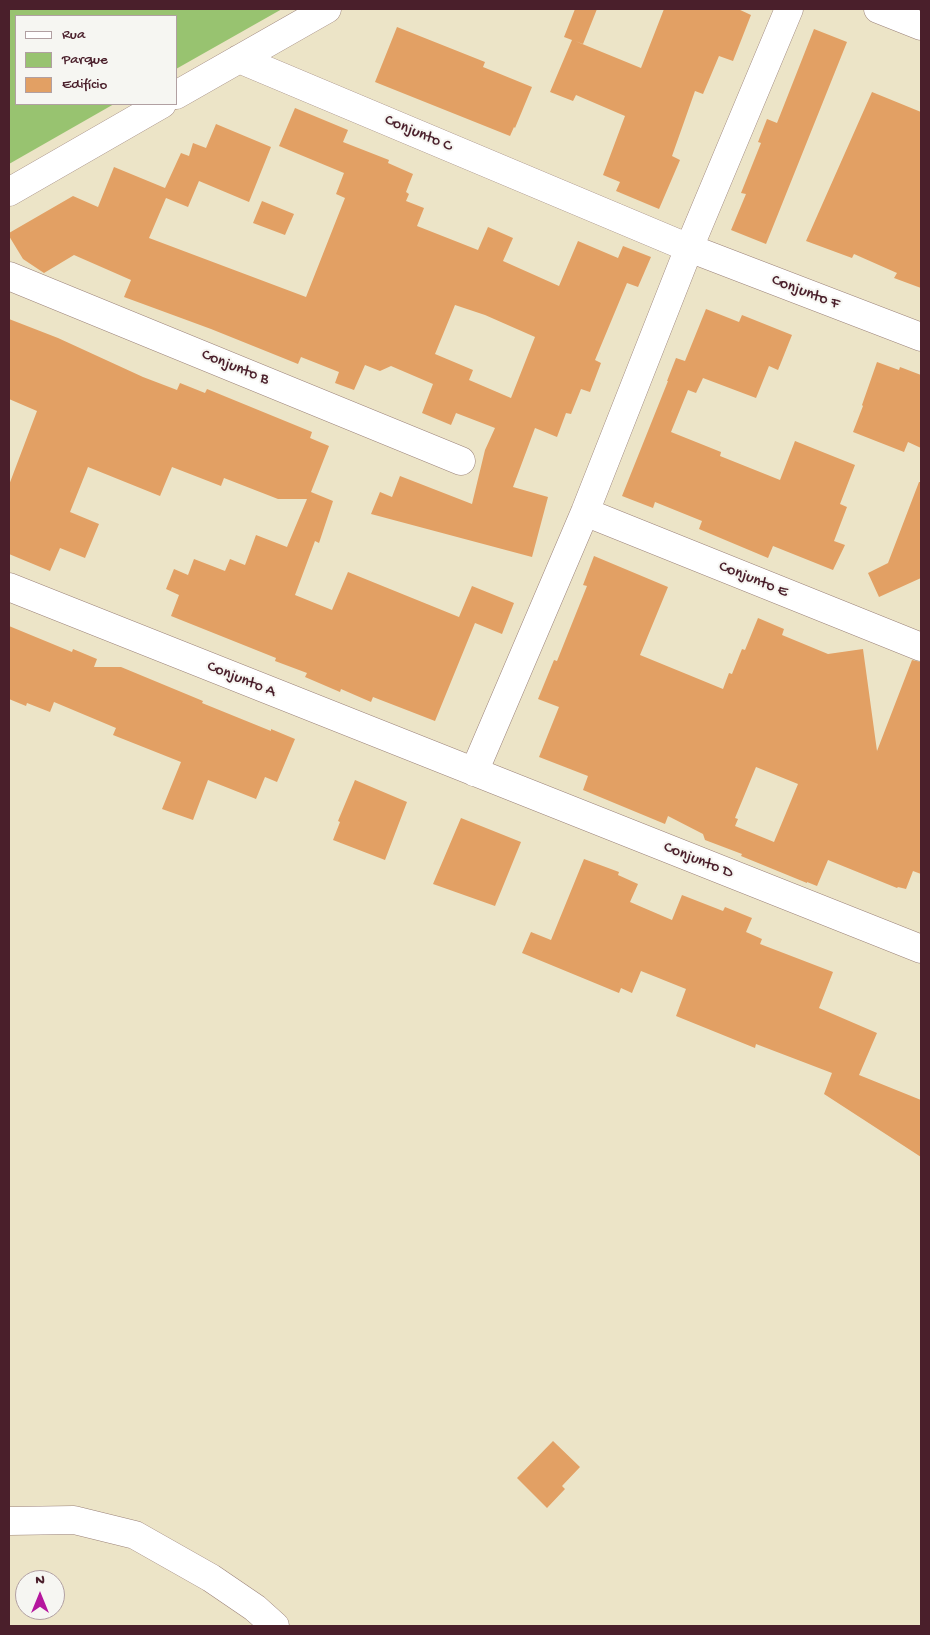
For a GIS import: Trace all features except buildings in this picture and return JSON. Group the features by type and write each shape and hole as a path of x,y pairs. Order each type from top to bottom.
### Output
{"street":[{"path":"178,94 327,9"},
{"path":"474,772 585,512 689,248 789,9"},
{"path":"878,9 921,26"},
{"name":"Conjunto C","path":"240,59 689,248"},
{"path":"9,192 160,105"},
{"name":"Conjunto F","path":"689,248 921,337"},
{"name":"Conjunto B","path":"9,276 461,461"},
{"name":"Conjunto E","path":"585,512 921,647"},
{"name":"Conjunto A","path":"9,587 474,772"},
{"name":"Conjunto D","path":"474,772 921,949"},
{"path":"9,1521 74,1520 136,1535 211,1578 255,1608 275,1626"}],"green space":[{"path":"9,9 282,9 178,68 178,15 15,15 15,105 112,105 9,164"}]}
